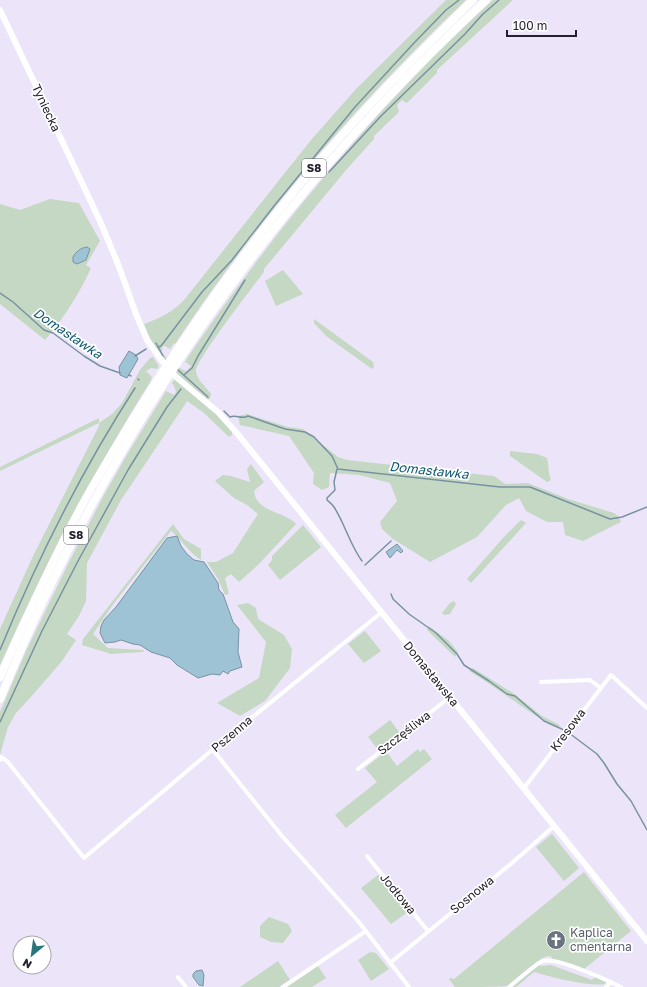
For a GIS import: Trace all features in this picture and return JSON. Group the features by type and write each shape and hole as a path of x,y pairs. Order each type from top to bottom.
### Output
{"highway":[{"name":"S8","path":"0,677 49,570 81,507 116,447 164,376 220,288 275,215 322,158 405,67 473,0"},
{"name":"S8","path":"177,356 282,219 329,163 370,116 412,72 486,0"},
{"name":"S8","path":"0,699 40,610 89,511 164,376"}],"street":[{"name":"Tyniecka","path":"0,12 93,205 118,264 147,340 176,377 213,408"},
{"name":"Domasławska","path":"213,408 236,432 647,941"},
{"name":"Pszenna","path":"0,760 1,757 8,762 84,858 382,612"},
{"name":"Kresowa","path":"524,788 611,675 647,708"},
{"path":"541,682 590,680 601,688"},
{"name":"Szczęśliwa","path":"358,769 450,697"},
{"path":"213,750 304,862 358,921 409,987"},
{"name":"Sosnowa","path":"390,963 512,863 554,826"},
{"name":"Jodłowa","path":"367,856 428,931"},
{"path":"283,987 366,932"},
{"path":"509,987 540,963 549,960 576,968 621,987"},
{"path":"178,978 186,987"},
{"path":"606,987 611,982"}],"green space":[{"path":"446,0 466,0 386,79 311,163 240,252 175,344 174,343 170,349 163,345 162,352 173,363 186,371 191,366 185,362 188,357 257,261 330,170 409,82 450,40 493,0 513,0 437,70 437,73 408,102 406,103 402,100 397,105 399,112 374,136 374,139 347,169 264,269 264,272 226,322 199,364 196,371 197,375 211,394 210,398 207,400 170,366 149,336 144,324 166,314 184,300 311,140 356,89"},
{"path":"50,199 79,203 100,241 86,265 91,268 71,306 45,340 0,304 0,204 20,210"},
{"path":"283,270 303,294 276,306 265,281"},
{"path":"314,319 373,362 374,367 372,369 326,336 314,323"},
{"path":"153,357 159,366 157,369 151,368 146,371 152,377 150,382 129,416 70,521 34,592 0,665 0,629 33,556 99,426 99,423 112,414 122,403 140,370 150,358"},
{"path":"175,379 220,418 232,431 232,435 229,437 204,413 187,401 121,500 87,563 86,601 79,616 67,634 76,640 62,661 16,713 8,727 0,755 0,712 26,651 69,562 125,458 166,391 174,395 176,392 172,383"},
{"path":"247,414 288,427 303,429 338,457 347,460 494,476 505,484 528,483 568,499 614,513 619,517 621,522 583,541 565,535 563,522 547,522 526,511 519,498 506,505 477,537 430,562 393,539 382,529 380,522 397,501 390,483 359,475 330,473 329,487 322,490 313,484 314,473 289,436 240,425 238,416"},
{"path":"99,418 99,423 0,471 0,467"},
{"path":"510,451 537,454 547,458 551,480 547,482 510,456"},
{"path":"251,464 264,482 254,491 256,499 265,508 287,517 296,524 258,565 239,582 231,574 225,578 229,594 225,595 218,579 207,562 216,562 233,553 258,514 247,505 234,498 215,481 223,475 250,482 247,469"},
{"path":"521,520 526,523 471,583 467,579"},
{"path":"173,524 184,539 201,549 201,560 193,554 171,531 114,603 93,634 108,648 144,650 143,652 111,654 82,645 83,639"},
{"path":"303,525 321,547 280,580 268,565 272,560 272,556"},
{"path":"454,601 456,604 450,614 444,615 442,613 450,603"},
{"path":"248,603 256,608 258,619 284,635 292,649 290,668 265,701 240,716 217,703 259,678 266,642 237,605"},
{"path":"429,626 449,641 458,652 455,657 427,630"},
{"path":"365,631 381,651 364,663 348,644"},
{"path":"473,668 513,693 542,716 560,725 558,728 535,715 469,671"},
{"path":"390,720 400,733 379,751 368,737"},
{"path":"418,749 420,752 424,749 432,759 346,828 335,815 377,782 365,768 386,751 397,766"},
{"path":"552,834 579,868 564,881 536,847"},
{"path":"584,872 631,931 584,969 553,959 550,956 533,964 508,986 455,987 449,979 450,978 454,979"},
{"path":"378,875 408,912 391,924 361,888"},
{"path":"269,917 288,924 292,931 283,943 271,942 260,937 260,926"},
{"path":"370,952 376,953 389,969 371,981 358,960"},
{"path":"278,961 290,980 279,987 240,987"},
{"path":"540,964 541,966 551,965 592,980 595,977 606,982 605,984 599,985 581,983 534,972 516,987 512,987"},
{"path":"318,966 326,978 312,987 287,987"}],"water":[{"path":"87,247 90,249 86,260 77,264 73,262 73,257 77,252 82,248"},
{"path":"129,351 136,355 138,359 127,378 120,375 119,367"},
{"path":"177,536 181,546 187,554 194,560 204,562 218,583 219,590 223,594 233,622 239,629 238,652 242,667 230,671 228,674 223,671 220,675 212,674 198,678 177,665 170,658 151,652 140,645 121,640 105,643 100,633 104,620 116,607 167,538"},
{"path":"397,544 403,551 401,553 397,550 390,558 386,552"},
{"path":"202,970 204,975 203,986 199,985 193,977 193,974 196,971"}],"waterway":[{"path":"158,347 161,346 202,292 232,260 355,107 446,10 459,0"},
{"path":"329,172 381,116 465,34 482,15 499,0"},
{"path":"184,375 192,368 245,280"},
{"name":"Domasławka","path":"0,293 13,302 44,330 53,333 100,366 120,373"},
{"name":"Domasławka","path":"156,343 163,356"},
{"name":"Domasławka","path":"135,356 146,349"},
{"name":"Domasławka","path":"177,369 208,397"},
{"path":"0,650 45,549 79,483 135,388"},
{"path":"0,722 42,631 78,561 128,470 167,407 181,389"},
{"name":"Domasławka","path":"224,411 230,417 248,416 285,429 305,432 314,437 332,456 338,469 500,487 530,487 610,519 622,517 647,507"},
{"path":"337,469 334,482 335,490 327,498 327,500 338,514 354,548 362,561"},
{"path":"365,565 391,541"},
{"path":"391,594 393,599 409,614 436,633 457,654 464,665 507,694 515,696 544,721 564,730"},
{"path":"569,733 597,754 617,784 631,801 647,830"}],"place":[{"name":"Kaplica cmentarna","path":"556,940"}]}
